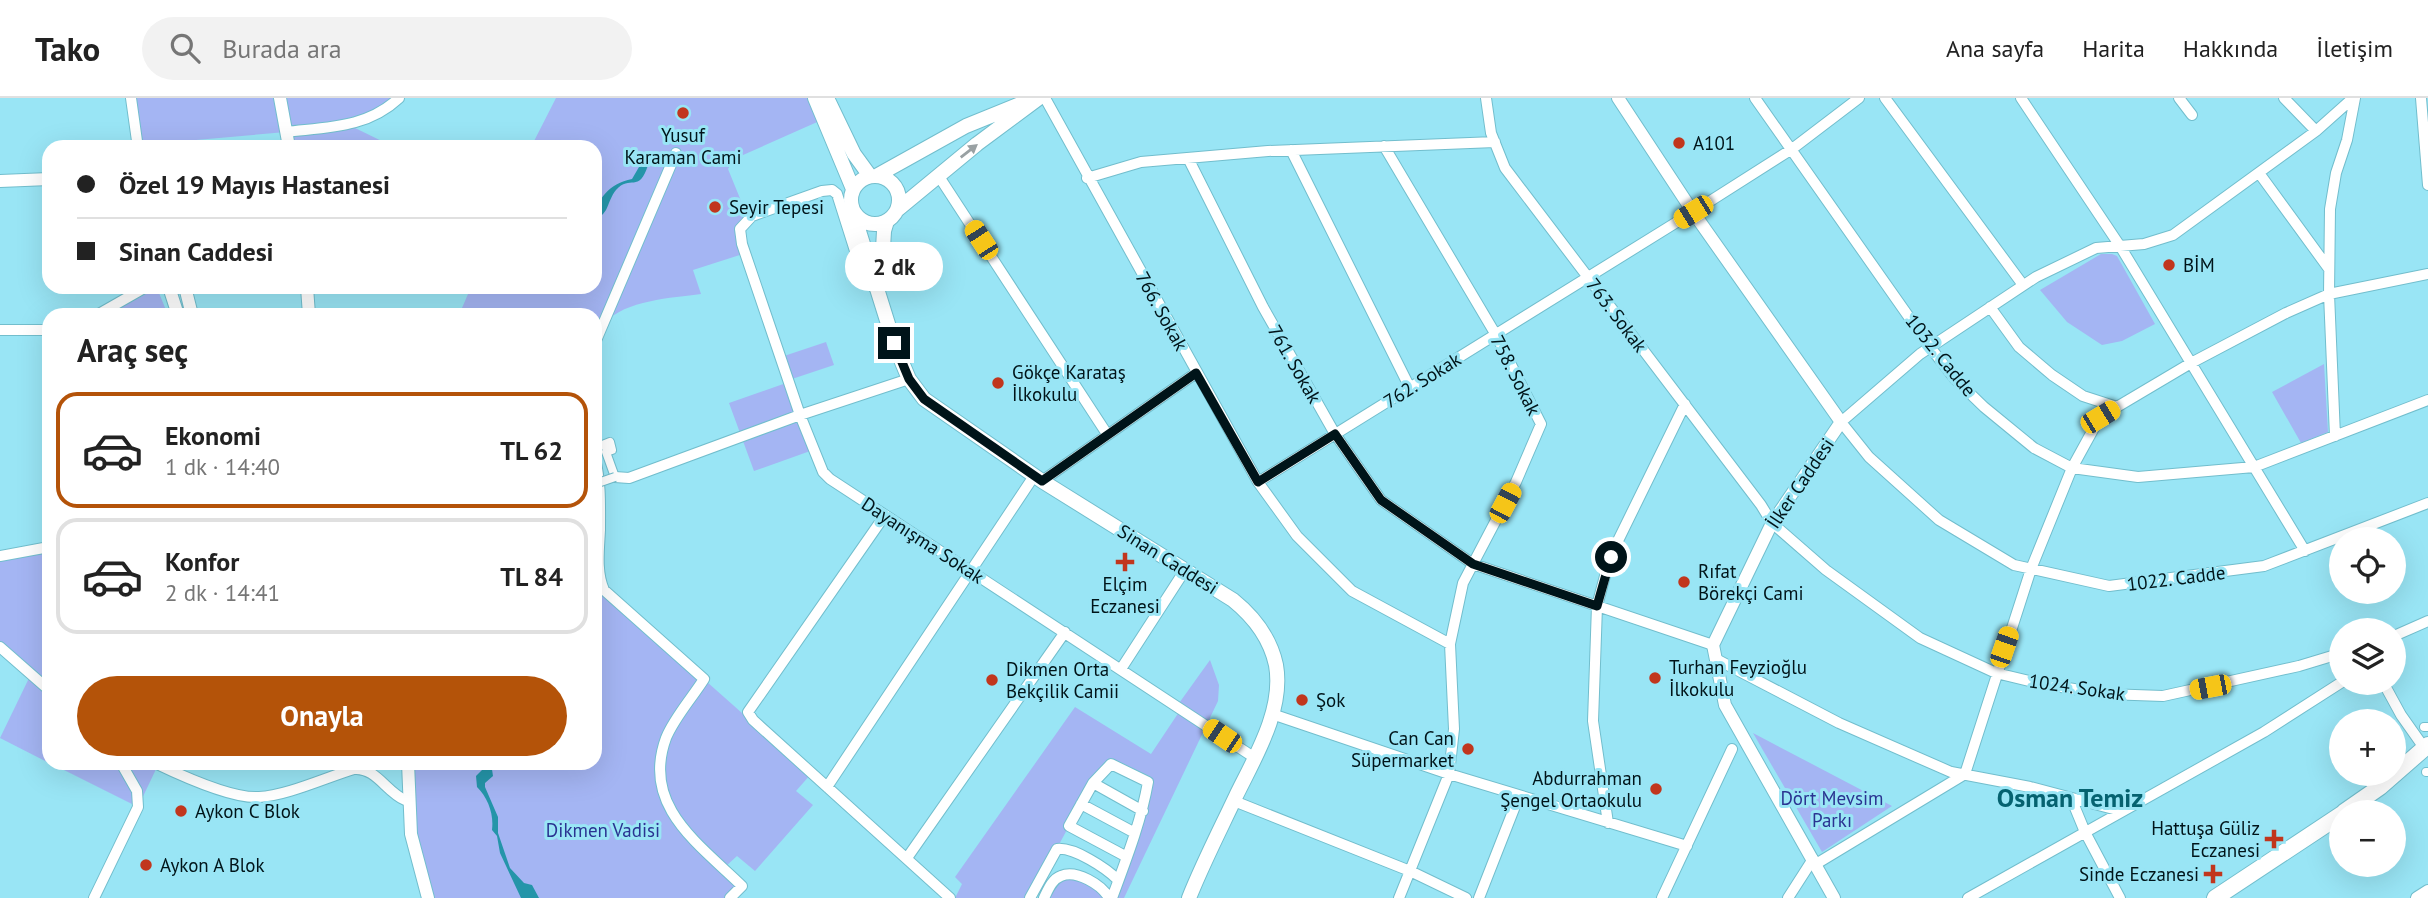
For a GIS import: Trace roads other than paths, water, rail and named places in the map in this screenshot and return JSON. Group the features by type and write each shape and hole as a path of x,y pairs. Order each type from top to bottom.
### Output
{"main road":[{"path":"816,98 827,108 854,154 874,176 891,182 896,188 899,203 892,216"},
{"path":"1040,98 938,175 892,216 872,224 858,218 853,212 850,197 863,178 874,176 966,126 1040,98"},
{"path":"827,108 853,189"},
{"name":"Sinan Caddesi","path":"853,212 894,343 909,379 919,394 937,411 1038,478 1233,600 1259,626 1270,646 1276,666 1272,714 1255,758 1189,898"},
{"name":"Sinan Caddesi","path":"880,293 884,231 892,216"},
{"path":"2362,800 2427,749"},
{"path":"2215,898 2329,822"}],"street":[{"path":"131,98 136,140"},
{"path":"280,98 288,140"},
{"path":"286,132 351,124 372,118 399,98"},
{"name":"766. Sokak","path":"1040,98 1258,482 1297,536 1352,591 1450,644"},
{"name":"763. Sokak","path":"1486,98 1495,142 1505,167 1762,505 1772,523"},
{"name":"İlker Caddesi","path":"1618,98 1693,212 1841,422 1772,523 1713,645"},
{"name":"1032. Cadde","path":"1755,98 1955,379 2008,429 2034,448 2071,468 2138,477 2254,467 2428,400"},
{"name":"762. Sokak","path":"1258,482 1792,149 1859,98"},
{"path":"1885,98 2023,285"},
{"path":"2021,98 2120,246 2305,551"},
{"path":"2179,98 2192,115"},
{"path":"2284,98 2316,131"},
{"path":"1841,422 1930,347 2023,285 2096,247 2144,244 2173,235 2316,131 2354,98"},
{"path":"2335,436 2329,294 2330,209 2354,98"},
{"path":"2421,98 2428,185"},
{"path":"1087,178 1141,162 1291,150 1495,142"},
{"name":"758. Sokak","path":"1384,146 1496,335 1541,424 1516,482 1463,583 1450,644 1454,729 1449,774 1399,898"},
{"path":"1291,150 1410,388"},
{"path":"602,327 676,153"},
{"name":"761. Sokak","path":"1188,158 1263,307 1335,434 1381,500 1473,564 1713,645"},
{"path":"2259,173 2329,270"},
{"path":"938,175 1107,434"},
{"path":"0,181 42,179"},
{"name":"Dayanışma Sokak","path":"880,293 869,284 862,273 837,194 832,190 822,191 752,216 740,229 800,415 823,472 1255,758"},
{"path":"1788,898 1814,862 1965,774 1995,673 2031,569 2071,468 2100,417 2191,363 2286,313 2329,294 2428,274"},
{"path":"109,308 134,294"},
{"path":"1990,307 2019,347 2052,375 2082,396 2117,407"},
{"path":"0,330 42,330"},
{"path":"827,787 1038,478 1196,373"},
{"path":"602,482 615,477 629,478 800,415 909,379"},
{"path":"1608,822 1593,721 1597,606 1611,557 1685,404"},
{"name":"1022. Cadde","path":"1841,422 1869,457 1939,520 2014,565 2109,586 2264,566 2428,503"},
{"path":"602,445 610,442 612,450 606,452 615,477"},
{"path":"885,515 748,712 753,720 950,898"},
{"name":"1024. Sokak","path":"1772,523 1826,570 1920,638 1995,673 2106,694 2163,696 2329,657"},
{"path":"0,556 42,548"},
{"path":"1121,669 1185,570"},
{"path":"602,582 604,590 704,679 667,736 659,775 663,794 678,824 742,886 730,898"},
{"path":"2406,631 2428,621"},
{"path":"906,858 1065,632"},
{"path":"1713,645 1725,705 1834,898"},
{"path":"0,647 42,684"},
{"path":"1716,659 1839,723 1951,772 2030,787 2121,811"},
{"path":"1968,898 2264,732 2329,690"},
{"path":"2390,695 2401,715 2427,749"},
{"path":"1272,714 1449,774 1687,846"},
{"path":"1662,898 1732,749"},
{"path":"1044,898 1054,880 1069,874 1100,886 1110,898 1127,857 1143,811 1148,782 1111,764 1093,783 1069,826 1127,857"},
{"path":"94,898 138,807 137,792 125,770"},
{"path":"173,770 221,789 254,797 275,795 351,770"},
{"path":"365,770 399,797 405,800 410,798"},
{"path":"408,770 409,818 428,898"},
{"path":"1093,783 1143,811"},
{"path":"1479,898 1519,796"},
{"path":"2071,798 2085,832 2120,898"},
{"path":"1234,801 1410,871 1466,898"},
{"path":"1081,804 1135,833"},
{"path":"1030,898 1057,849 1066,848 1118,880"},
{"path":"2417,898 2428,891"}],"place":[{"name":"Yusuf Karaman Cami","path":"683,113"},
{"name":"A101","path":"1679,143"},
{"name":"Seyir Tepesi","path":"715,207"},
{"name":"BİM","path":"2169,265"},
{"name":"Gökçe Karataş İlkokulu","path":"998,383"},
{"name":"Elçim Eczanesi","path":"1125,562"},
{"name":"Rıfat Börekçi Cami","path":"1684,582"},
{"name":"Turhan Feyzioğlu İlkokulu","path":"1655,678"},
{"name":"Dikmen Orta Bekçilik Camii","path":"992,680"},
{"name":"Şok","path":"1302,700"},
{"name":"Can Can Süpermarket","path":"1468,749"},
{"name":"Abdurrahman Şengel Ortaokulu","path":"1656,789"},
{"name":"Aykon C Blok","path":"181,811"},
{"name":"Hattuşa Güliz Eczanesi","path":"2274,839"},
{"name":"Aykon A Blok","path":"146,865"},
{"name":"Sinde Eczanesi","path":"2213,874"}],"district":[{"name":"Osman Temiz","path":"2070,798"}],"park label":[{"name":"Dört Mevsim Parkı","path":"1832,809"},
{"name":"Dikmen Vadisi","path":"603,830"}]}
